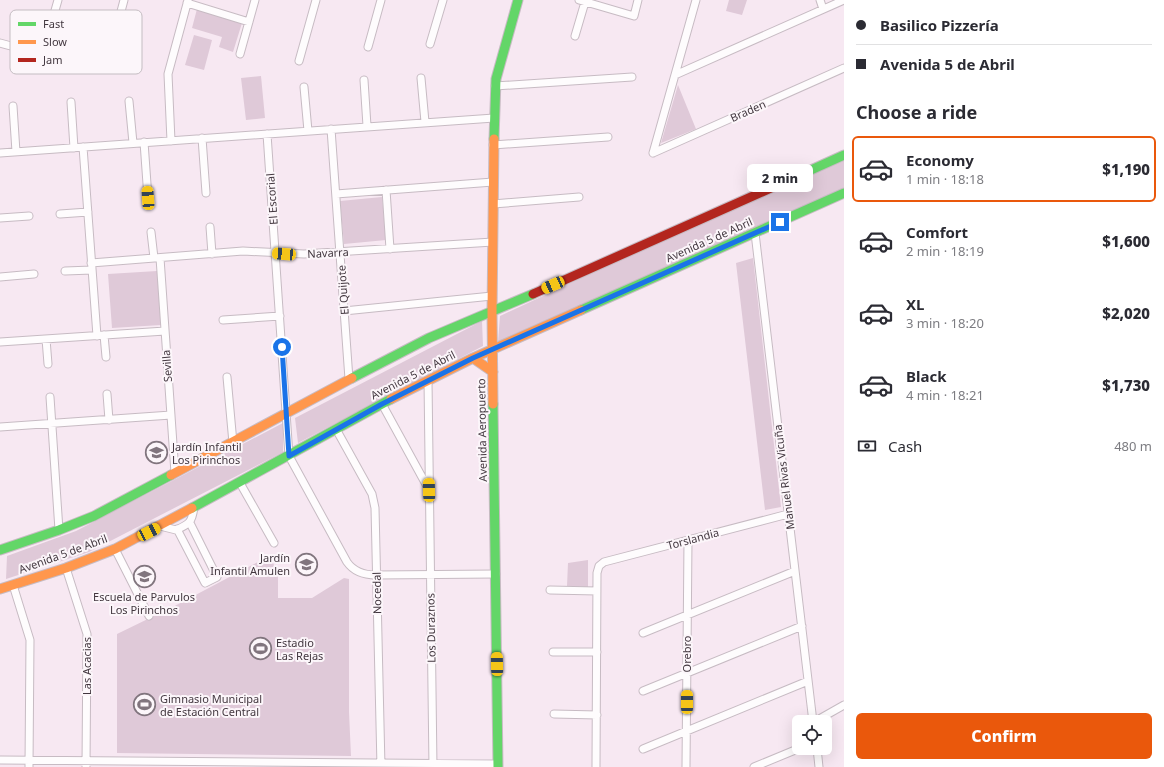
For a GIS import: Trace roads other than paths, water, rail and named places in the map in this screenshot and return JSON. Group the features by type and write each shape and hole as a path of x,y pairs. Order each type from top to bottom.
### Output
{"main road":[{"name":"Avenida Aeropuerto","path":"498,765 492,312 493,145 495,86 518,0"},
{"name":"Avenida 5 de Abril","path":"0,550 59,530 94,516 287,414 349,379 429,338 492,312 844,155"},
{"name":"Avenida 5 de Abril","path":"0,589 66,568 114,549 240,483 382,404 473,358 844,194"},
{"path":"473,358 493,372"}],"street":[{"path":"55,10 58,0"},
{"path":"121,10 124,0"},
{"path":"240,54 255,0"},
{"path":"299,60 316,0"},
{"path":"368,47 381,0"},
{"path":"430,44 443,0"},
{"path":"575,36 582,1 634,16 638,0"},
{"path":"675,75 696,0"},
{"path":"820,0 823,9"},
{"path":"675,75 844,0"},
{"path":"171,140 168,74 188,1 249,22"},
{"path":"0,43 10,46"},
{"name":"Braden","path":"675,75 652,153 844,68"},
{"path":"495,86 632,77"},
{"path":"421,78 425,122"},
{"path":"364,80 367,126"},
{"path":"304,87 308,131"},
{"path":"129,100 133,143"},
{"path":"71,102 74,148"},
{"path":"13,106 16,152"},
{"path":"0,153 494,118"},
{"name":"El Quijote","path":"331,129 349,379"},
{"name":"El Escorial","path":"267,134 289,456"},
{"path":"493,145 608,137"},
{"path":"202,138 206,193"},
{"path":"144,142 148,198"},
{"path":"83,147 92,266 100,336 106,357"},
{"path":"336,194 493,182"},
{"path":"386,190 390,249"},
{"path":"493,204 579,197"},
{"path":"60,214 88,212"},
{"path":"0,218 29,216"},
{"path":"210,227 212,254"},
{"name":"Sevilla","path":"151,232 157,258 165,331 175,473"},
{"name":"Manuel Rivas Vicuña","path":"755,233 813,715"},
{"name":"Navarra","path":"65,271 157,258 249,251 298,254 493,242"},
{"path":"0,277 34,274"},
{"path":"344,311 492,296"},
{"path":"223,320 280,316"},
{"path":"0,342 165,331"},
{"path":"46,339 48,364"},
{"path":"227,377 233,443"},
{"name":"Los Duraznos","path":"428,380 433,765"},
{"path":"107,394 109,420"},
{"path":"50,397 59,530"},
{"name":"Los Duraznos","path":"382,404 429,490"},
{"path":"0,427 171,415"},
{"name":"Nocedal","path":"336,429 372,494 374,501 381,765"},
{"path":"289,456 347,562 354,570 364,574 376,575 496,574"},
{"path":"240,483 274,543"},
{"path":"160,526 174,530 190,523 194,507"},
{"name":"Torslandia","path":"597,591 597,573 599,566 604,562 788,514"},
{"path":"177,529 205,583 218,577 190,523"},
{"name":"Orebro","path":"686,767 688,540"},
{"path":"114,549 149,616"},
{"name":"Las Acacias","path":"66,568 87,634 86,764"},
{"path":"643,633 795,571"},
{"path":"13,585 30,640 29,763"},
{"path":"550,590 597,591 596,767"},
{"path":"643,691 802,626"},
{"path":"553,652 597,652"},
{"path":"643,749 808,680"},
{"path":"826,715 844,705"},
{"path":"554,714 597,715"},
{"path":"754,767 792,751"},
{"path":"818,755 819,767"},
{"path":"0,760 29,763 86,764 498,765"}],"place":[{"name":"Jardín Infantil Los Pirinchos","path":"156,453"},
{"name":"Jardín Infantil Amulen","path":"306,564"},
{"name":"Escuela de Parvulos Los Pirinchos","path":"144,577"},
{"name":"Estadio Las Rejas","path":"261,649"},
{"name":"Gimnasio Municipal de Estación Central","path":"145,705"}]}
